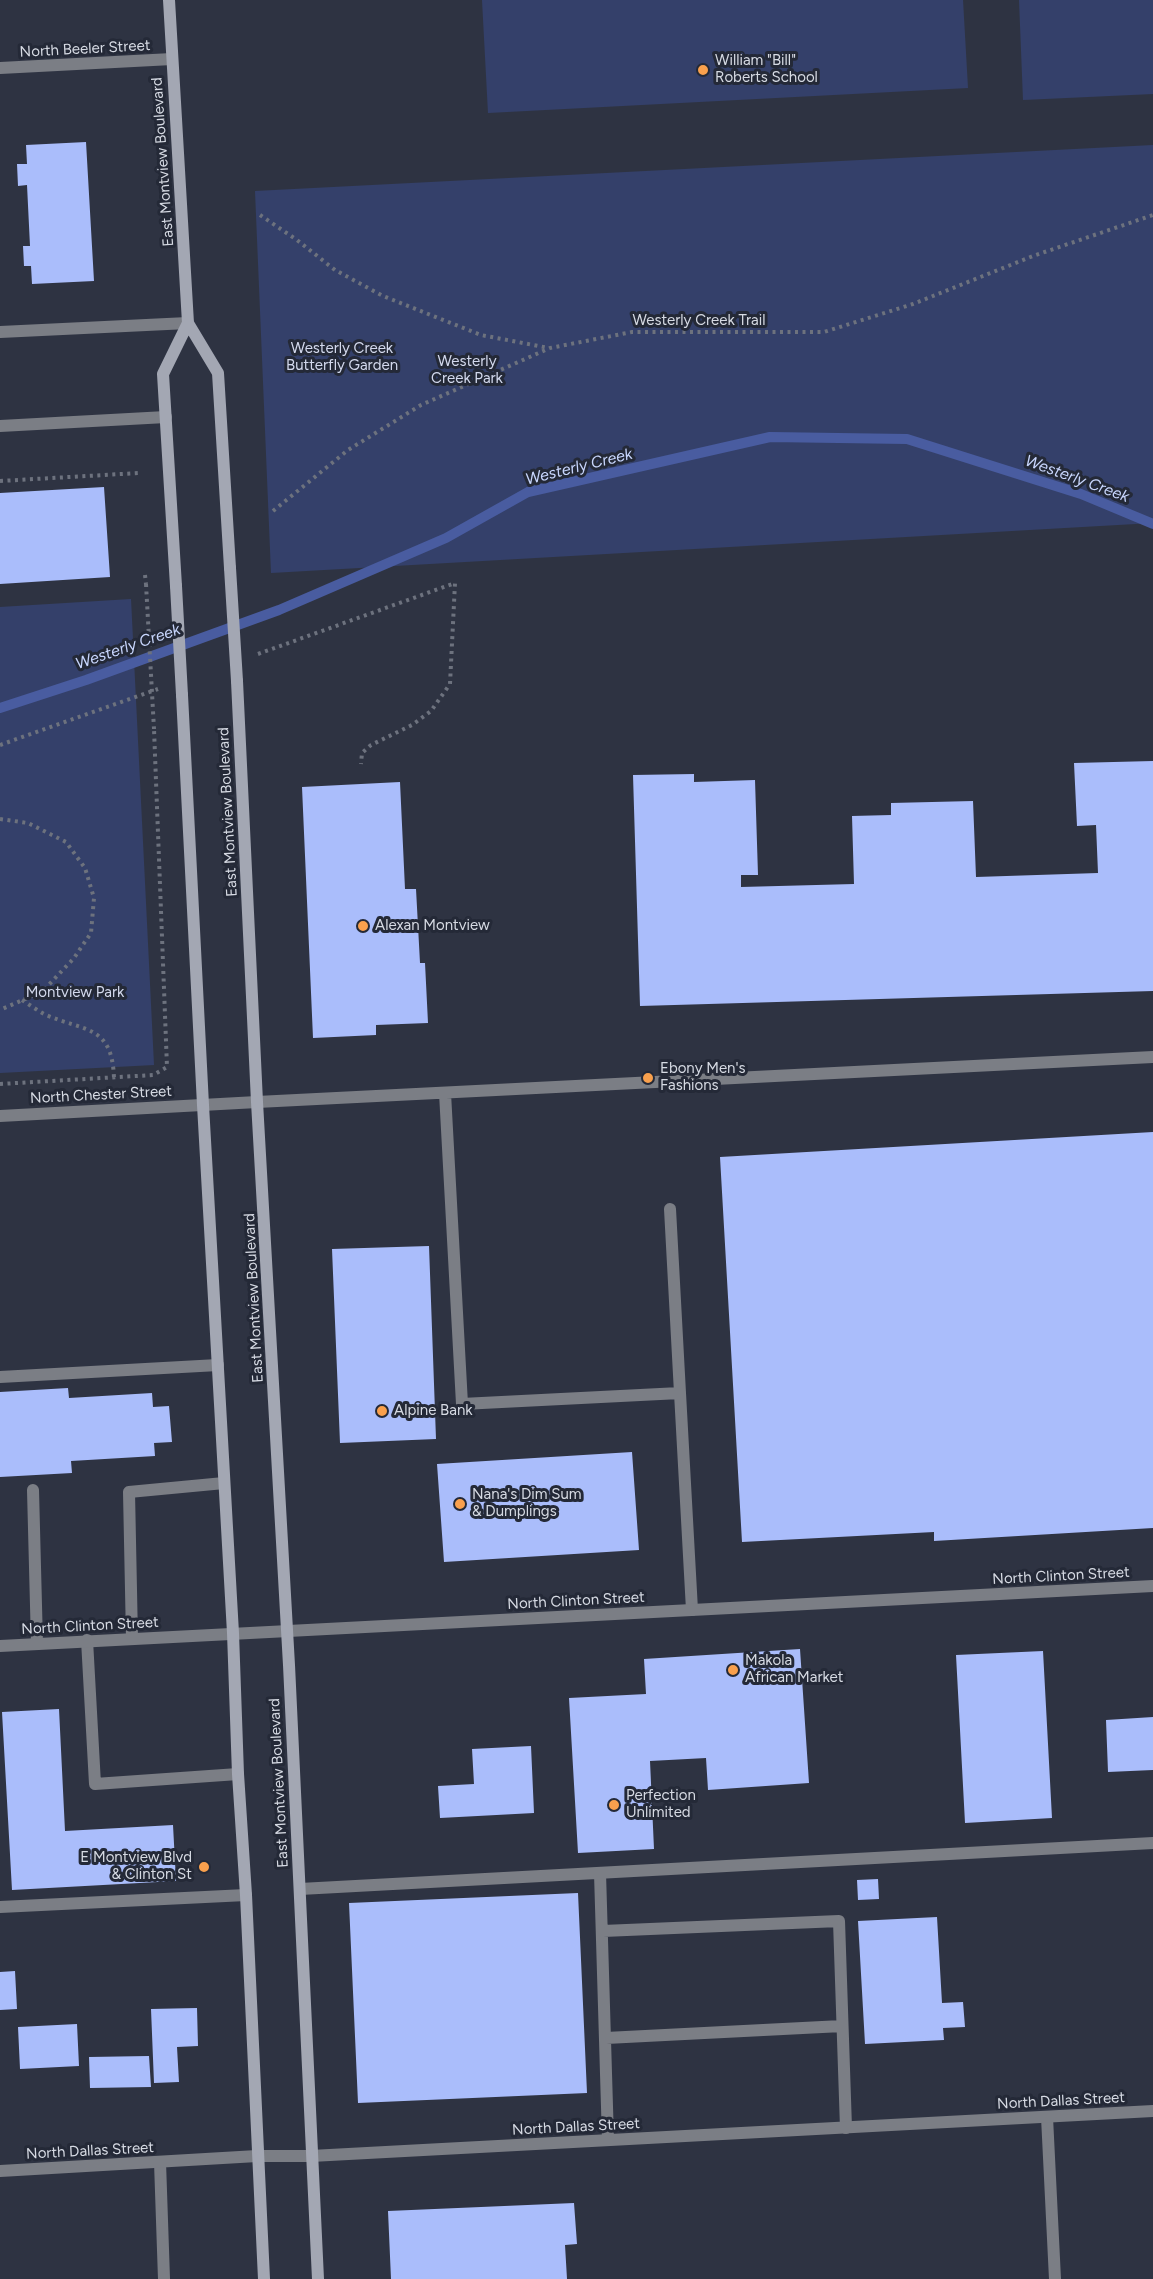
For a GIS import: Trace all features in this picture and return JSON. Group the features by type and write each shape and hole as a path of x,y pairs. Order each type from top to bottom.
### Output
{"main road":[{"name":"East Montview Boulevard","path":"169,0 188,323 218,373 237,681 318,2279"},
{"name":"East Montview Boulevard","path":"188,323 163,374 233,1634 264,2279"}],"street":[{"name":"North Beeler Street","path":"0,68 172,59"},
{"path":"0,332 188,323"},
{"path":"0,426 166,417"},
{"name":"North Chester Street","path":"0,1116 1153,1057"},
{"path":"445,1093 462,1404 680,1393"},
{"path":"670,1209 692,1610"},
{"path":"0,1377 218,1365"},
{"path":"132,1639 129,1492 224,1483"},
{"path":"33,1490 38,1644"},
{"name":"North Clinton Street","path":"0,1646 1153,1586"},
{"path":"87,1640 95,1784 238,1774"},
{"path":"300,1889 1153,1843"},
{"path":"600,1873 608,2140"},
{"path":"0,1907 246,1895"},
{"path":"603,1931 839,1921 846,2128"},
{"path":"606,2038 842,2026"},
{"name":"North Dallas Street","path":"0,2171 1153,2111"},
{"path":"1047,2117 1055,2279"},
{"path":"160,2162 165,2279"}],"path":[{"path":"261,215 335,270 384,296 481,335 550,348"},
{"name":"Westerly Creek Trail","path":"273,511 348,450 421,405 550,348 632,332 824,332 913,304 1033,256 1153,215"},
{"path":"0,481 139,473"},
{"path":"0,1084 153,1075 167,1067 146,575"},
{"path":"360,764 362,753 370,745 412,725 431,711 450,684 455,583"},
{"path":"0,819 28,823 66,842 86,868 94,898 91,933 74,958 43,991 0,1010"},
{"path":"22,1000 45,1014 79,1026 101,1038 109,1046 113,1058 114,1078"}],"green space":[{"path":"482,0 963,0 968,88 488,113"},
{"path":"1019,0 1153,0 1153,94 1023,100"},
{"name":"Westerly Creek Park","path":"1153,145 1153,523 271,573 255,191"},
{"name":"Montview Park","path":"131,599 154,1065 0,1073 0,607"}],"building":[{"path":"86,142 94,281 32,284 31,266 24,266 23,246 30,246 27,185 18,186 17,164 27,164 26,145"},
{"path":"104,487 110,577 0,584 0,493"},
{"path":"1153,761 1153,991 640,1006 633,775 694,774 694,782 755,780 758,875 741,875 741,887 854,884 852,816 891,815 891,803 973,801 976,877 1098,873 1096,825 1077,826 1074,763"},
{"name":"Alexan Montview","path":"400,782 405,889 416,889 420,963 425,963 428,1023 376,1025 376,1035 313,1038 302,787"},
{"path":"1153,1132 1153,1528 934,1541 934,1532 742,1542 720,1157"},
{"path":"429,1246 436,1439 340,1443 332,1249"},
{"path":"68,1388 69,1398 152,1393 153,1407 169,1406 172,1442 154,1443 155,1456 71,1461 72,1473 0,1477 0,1392"},
{"path":"632,1452 639,1550 444,1562 437,1464"},
{"path":"800,1649 809,1783 708,1790 706,1758 650,1761 654,1849 578,1853 569,1698 646,1694 644,1659"},
{"path":"1043,1651 1052,1818 965,1823 956,1655"},
{"path":"59,1709 65,1831 173,1825 176,1881 12,1890 2,1712"},
{"path":"1153,1717 1153,1770 1108,1772 1106,1720"},
{"path":"531,1746 534,1813 440,1818 438,1786 474,1784 472,1749"},
{"path":"878,1879 879,1899 858,1900 857,1880"},
{"path":"578,1893 587,2093 358,2103 349,1903"},
{"path":"937,1917 942,2003 963,2002 965,2027 943,2028 944,2040 865,2044 858,1921"},
{"path":"15,1971 17,2009 0,2010 0,1972"},
{"path":"197,2008 198,2046 177,2047 179,2082 154,2083 151,2009"},
{"path":"77,2024 79,2066 20,2069 18,2027"},
{"path":"149,2056 151,2087 90,2088 89,2057"},
{"path":"574,2203 577,2244 565,2245 567,2279 391,2279 388,2211"}],"waterway":[{"name":"Westerly Creek","path":"0,708 86,680 279,610 446,538 528,492 770,437 907,439 1081,494 1153,524"}],"place":[{"name":"William \"Bill\" Roberts School","path":"703,70"},
{"name":"Alexan Montview","path":"363,926"},
{"name":"Ebony Men's Fashions","path":"648,1078"},
{"name":"Alpine Bank","path":"382,1411"},
{"name":"Nana's Dim Sum & Dumplings","path":"460,1504"},
{"name":"Makola African Market","path":"733,1670"},
{"name":"Perfection Unlimited","path":"614,1805"},
{"name":"E Montview Blvd & Clinton St","path":"204,1867"}],"park label":[{"name":"Westerly Creek Butterfly Garden","path":"342,358"}]}
